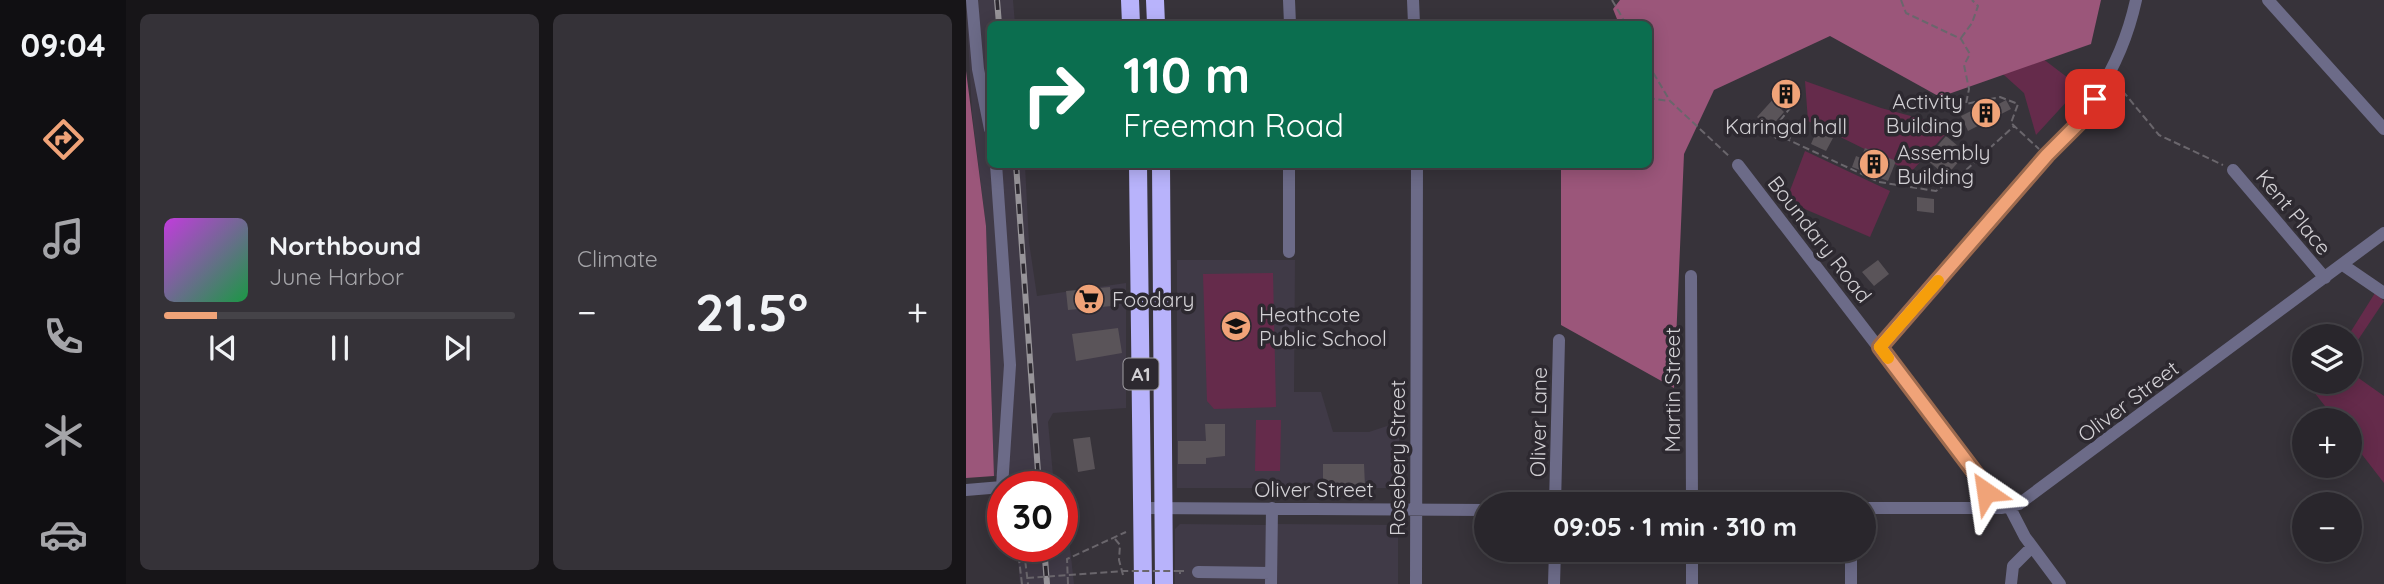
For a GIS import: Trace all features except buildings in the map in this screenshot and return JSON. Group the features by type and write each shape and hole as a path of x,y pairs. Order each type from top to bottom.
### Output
{"highway":[{"path":"1130,0 1132,21"},
{"path":"1155,0 1156,21"},
{"name":"A1","path":"1138,168 1143,584"},
{"name":"A1","path":"1161,168 1163,508 1169,580"}],"street":[{"path":"972,0 978,69 987,114"},
{"path":"1289,0 1290,21"},
{"path":"1413,0 1414,21"},
{"path":"1880,347 2047,155 2080,122 2110,75 2129,34 2136,0"},
{"path":"2269,0 2384,129"},
{"name":"Boundary Road","path":"1743,163 1979,478 1986,492 1988,509"},
{"path":"996,168 1010,365 1003,471"},
{"path":"1289,168 1289,252"},
{"name":"Rosebery Street","path":"1416,584 1417,168"},
{"name":"Kent Place","path":"2233,170 2325,278"},
{"name":"Oliver Street","path":"1876,508 2010,508 2036,494 2384,233"},
{"path":"2343,265 2384,293"},
{"name":"Martin Street","path":"1691,276 1692,492"},
{"name":"Oliver Lane","path":"1555,492 1559,340"},
{"path":"966,490 987,488"},
{"name":"Oliver Street","path":"1142,508 1474,510"},
{"path":"1198,572 1271,578 1272,508"},
{"path":"2010,508 2032,547 2060,584"},
{"path":"2011,584 2013,566 2032,547"},
{"path":"1554,584 1555,562"},
{"path":"1692,562 1692,584"},
{"path":"1851,562 1851,584"}],"path":[{"path":"1612,0 1624,21"},
{"path":"1901,0 1906,13 1961,39 1970,54 1964,65 1969,89 1966,104 2000,96 2018,104 2011,123 2047,155"},
{"path":"1961,39 1972,23 1978,6 1972,0"},
{"path":"1652,71 1670,101 1743,163"},
{"path":"2110,75 2159,135 2233,170"},
{"path":"1652,99 1670,101"},
{"path":"1775,127 1790,138 1778,135 1776,138 1770,133 1791,107"},
{"path":"1778,135 1879,182 1936,191 1966,170 2014,126"},
{"path":"1068,584 1067,559 1130,530"},
{"path":"1114,538 1120,545 1119,560 1123,573"},
{"path":"1020,562 1022,584"},
{"path":"1025,562 1028,584"},
{"path":"1021,569 1028,584"},
{"path":"1027,579 1192,571 1192,576 1169,580"}],"shaded area":[{"path":"966,0 1013,0 1015,21 987,21 987,168 1025,168 1029,242 1037,296 1126,283 1126,408 1053,413 1048,422 1053,471 994,471 986,226 972,113"},
{"path":"1620,0 2101,0 2091,44 1940,97 1830,36 1714,90 1684,154 1674,388 1561,325 1561,168 1652,168 1652,21 1618,21 1613,9"},
{"path":"2030,49 2080,87 2036,135 2024,93 1985,58"},
{"path":"966,71 986,226 994,471 987,471 987,476 966,478"},
{"path":"1805,81 1881,108 1952,127 1911,172 1808,121"},
{"path":"1805,151 1890,191 1870,237 1786,201"},
{"name":"Heathcote Public School","path":"1177,260 1295,260 1294,392 1321,392 1333,432 1369,432 1399,422 1399,488 1177,488"},
{"path":"1273,273 1276,407 1214,409 1207,401 1203,274"},
{"path":"2375,293 2384,301 2362,334 2362,324 2356,324"},
{"path":"2362,380 2384,396 2384,483 2362,455 2362,408 2327,408 2315,394 2362,394"},
{"path":"1256,420 1281,420 1280,471 1255,471"},
{"path":"1180,524 1267,525 1266,584 1175,584 1175,529"},
{"path":"1276,524 1398,525 1398,584 1276,584"},
{"path":"1018,562 1072,562 1074,584 1020,584"}],"railway":[{"path":"997,0 999,21"},
{"path":"1016,168 1038,471"},
{"path":"1045,562 1047,584"}],"slow traffic":[{"path":"1888,358 1880,347 1938,281"}],"place":[{"name":"Karingal hall","path":"1786,94"},
{"name":"Activity Building","path":"1986,113"},
{"name":"Assembly Building","path":"1874,164"},
{"name":"Foodary","path":"1089,299"},
{"name":"Heathcote Public School","path":"1236,326"}],"route":[{"path":"1986,492 1979,478 1880,347 2047,155 2080,122 2095,99"}]}
